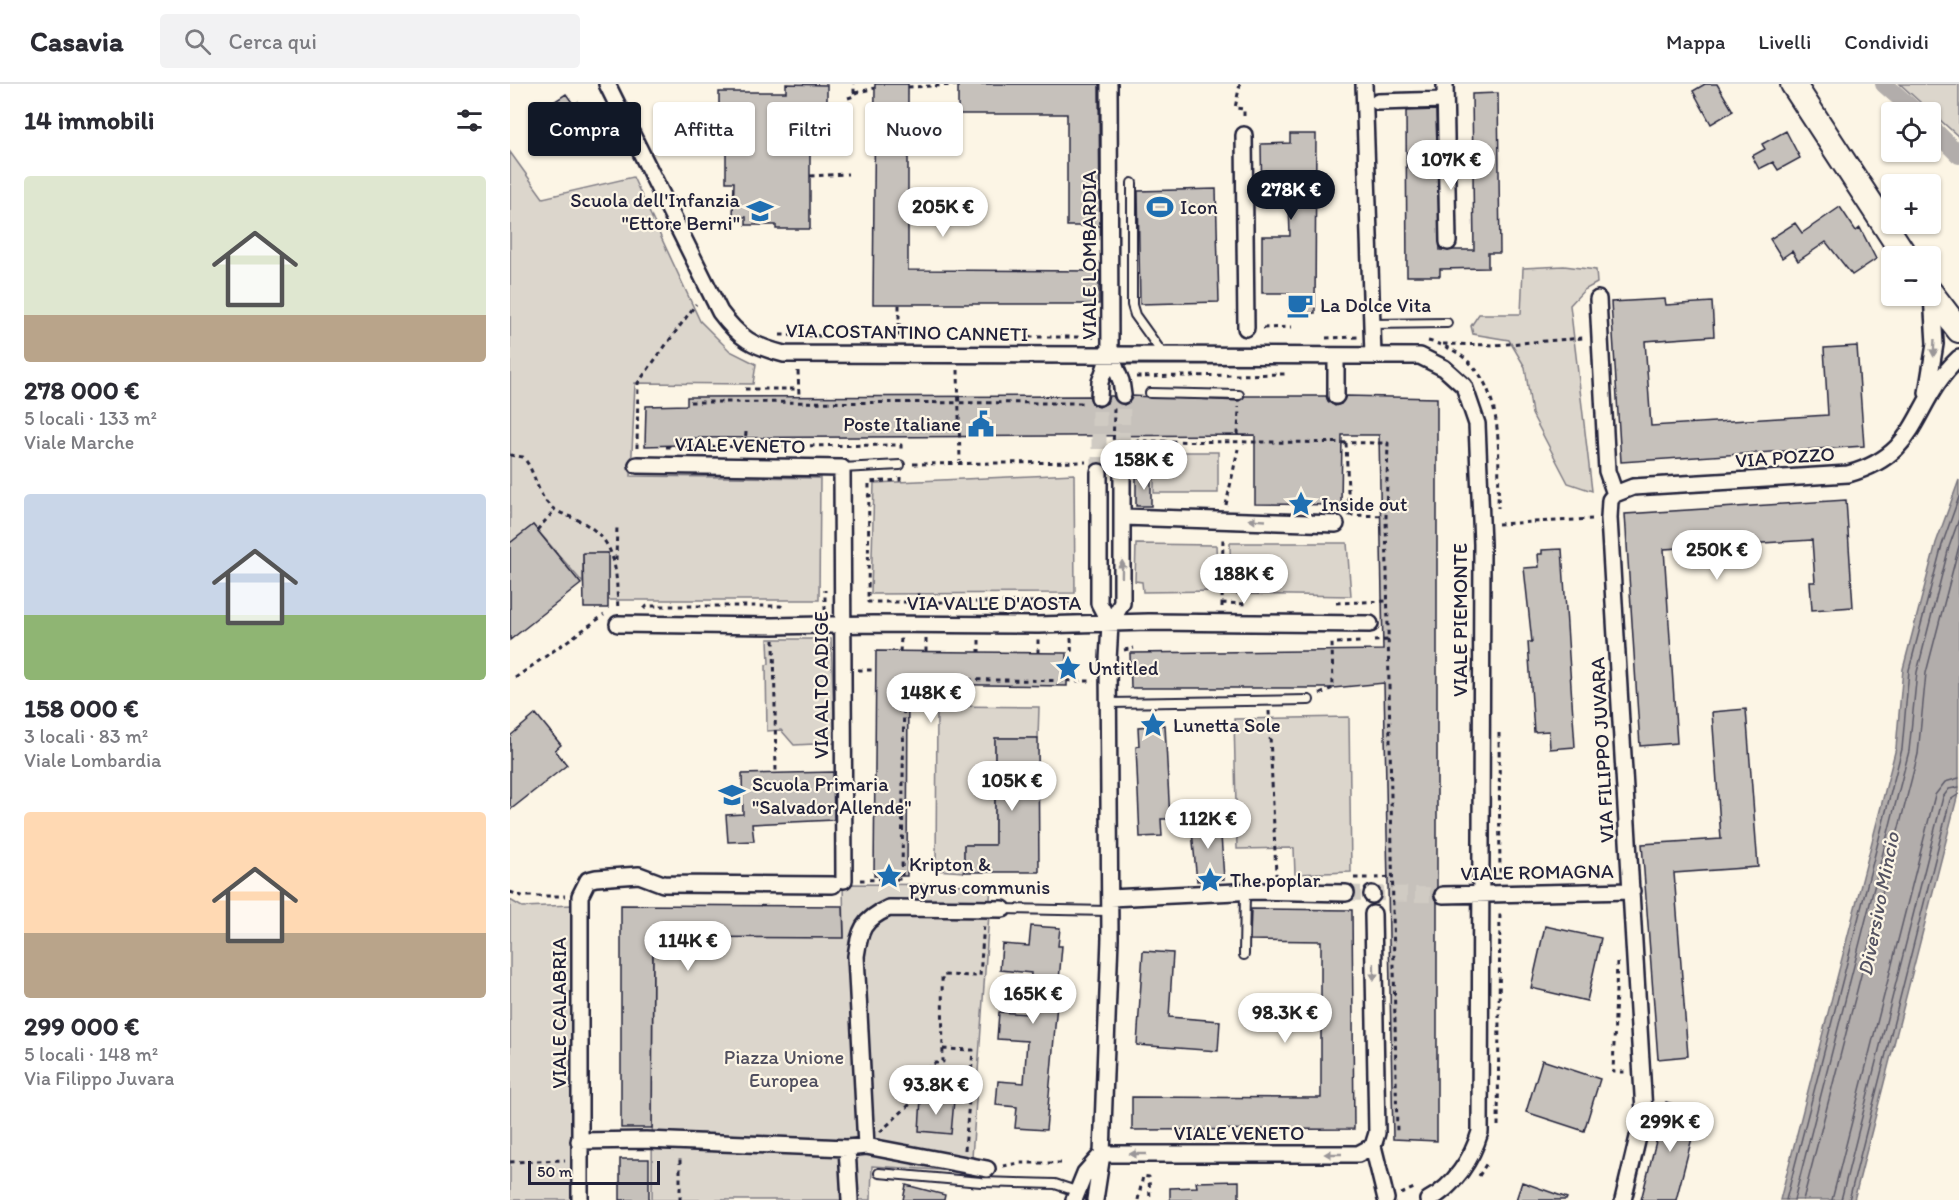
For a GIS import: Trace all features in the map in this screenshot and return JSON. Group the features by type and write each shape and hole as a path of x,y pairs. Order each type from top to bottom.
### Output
{"main road":[{"path":"1793,84 1898,246"},
{"path":"1941,306 1959,330"}],"street":[{"name":"VIA COSTANTINO CANNETI","path":"607,84 720,312 733,330 754,346 784,354 1110,354"},
{"name":"VIALE LOMBARDIA","path":"1095,400 1110,354 1109,84"},
{"path":"1364,84 1373,356"},
{"path":"1445,84 1448,242"},
{"path":"1378,102 1445,100"},
{"path":"1244,135 1246,328"},
{"path":"1598,299 1607,471 1615,494"},
{"name":"VIA POZZO","path":"1925,402 1935,344 1932,306"},
{"name":"VIALE LOMBARDIA","path":"1110,354 1121,381 1118,399"},
{"name":"VIALE PIEMONTE","path":"1110,354 1420,356 1444,368 1464,386 1477,424 1482,544 1483,895 1480,1132 1474,1150 1463,1167 1449,1185 1428,1200"},
{"path":"1336,357 1336,396"},
{"name":"VIA POZZO","path":"1615,494 1634,487 1856,472 1881,462 1899,447 1925,402 1946,371 1959,358"},
{"path":"1110,624 1122,603 1123,517 1120,464"},
{"name":"VIALE VENETO","path":"638,465 842,468"},
{"path":"1094,467 1099,603 1110,624 1110,904 1102,1154 1095,1200"},
{"name":"VIA ALTO ADIGE","path":"838,882 842,468"},
{"name":"VIA FILIPPO JUVARA","path":"1615,494 1610,500 1609,518 1644,1112 1623,1200"},
{"path":"1123,517 1336,524"},
{"name":"VIA VALLE D'AOSTA","path":"618,624 1110,624 1149,622 1370,624"},
{"path":"580,896 588,880 639,875 663,884 838,882"},
{"name":"VIALE ROMAGNA","path":"1443,894 1500,895 1632,891"},
{"path":"1110,904 1245,892 1346,893"},
{"name":"VIALE CALABRIA","path":"580,896 580,1200"},
{"path":"866,1146 856,956 860,931 874,915 889,909 1002,909"},
{"path":"1373,914 1377,1133 1373,1146 1386,1199"},
{"path":"579,1141 680,1141 847,1148 866,1146 987,1169"},
{"name":"VIALE VENETO","path":"1102,1154 1358,1154 1373,1146"},
{"path":"847,1148 850,1200"},
{"path":"1075,1196 1085,1173 1102,1154"}],"lane":[{"path":"1132,183 1132,305 1135,315 1163,354"},
{"path":"1371,331 1447,323"},
{"path":"1150,393 1239,395"},
{"path":"842,468 900,465"},
{"path":"1109,703 1310,700"},
{"path":"1244,955 1245,892"},
{"path":"1002,909 1110,904"},
{"path":"879,1173 981,1182 1055,1184 1075,1196"}],"path":[{"path":"854,84 855,93"},
{"path":"1240,84 1235,108 1244,109 1244,135"},
{"path":"908,87 958,85"},
{"path":"848,98 855,93 875,88"},
{"path":"810,176 848,174"},
{"path":"638,465 638,382 696,304"},
{"path":"899,305 899,337"},
{"path":"1263,328 1292,327"},
{"path":"1319,338 1371,331"},
{"path":"772,332 825,336"},
{"path":"1018,337 1110,336"},
{"path":"888,337 907,337"},
{"path":"1441,344 1495,345 1599,337"},
{"path":"1425,340 1451,349 1481,377 1493,402 1498,439 1498,533"},
{"path":"798,369 799,396"},
{"path":"958,370 960,462"},
{"path":"1133,381 1142,375 1294,374"},
{"path":"1141,383 1142,375"},
{"path":"745,389 798,389"},
{"path":"1118,399 1120,464 1136,461 1137,441 1388,443 1386,516 1397,1134"},
{"path":"690,402 1095,400"},
{"path":"745,446 746,432"},
{"path":"799,446 800,438"},
{"path":"1346,443 1349,515 1386,516"},
{"path":"661,448 901,445 900,480 869,482 867,496 868,602 1079,602"},
{"path":"510,455 523,457 529,464 543,496 555,510 600,533 616,562"},
{"path":"900,465 960,462 1094,467"},
{"path":"867,496 874,495"},
{"path":"537,530 555,510"},
{"path":"1498,524 1609,518"},
{"path":"515,678 608,613 618,613 617,526"},
{"path":"816,613 825,612 825,584"},
{"path":"918,593 919,602"},
{"path":"1336,603 1388,601"},
{"path":"1222,603 1249,604"},
{"path":"640,613 647,606 781,606 789,614"},
{"path":"1071,636 1072,682"},
{"path":"900,652 902,637"},
{"path":"774,639 776,773"},
{"path":"1310,700 1333,688 1334,644 1347,643"},
{"path":"838,882 902,879 904,679 1095,681"},
{"path":"1269,700 1276,892"},
{"path":"1498,1126 1499,723"},
{"path":"510,892 522,896 580,896"},
{"path":"866,1146 921,1094 931,1064 943,1062 942,975 980,976 985,909"},
{"path":"1618,954 1613,1072 1632,1072"},
{"path":"943,1049 973,1050 964,1164"},
{"path":"680,1141 680,1200"},
{"path":"1475,1182 1488,1159"},
{"path":"510,1162 579,1160"},
{"path":"987,1169 1019,1163 1061,1163"},
{"path":"1138,1200 1143,1176 1149,1177 1150,1200"},
{"path":"1386,1199 1420,1185"}],"green space":[{"path":"1900,84 1959,84 1959,137 1941,121 1941,102 1920,102"},
{"path":"510,152 543,198 633,177 700,321 730,351 756,364 753,384 635,383 631,476 820,478 819,600 608,600 608,553 583,554 583,583 533,525 510,543"},
{"path":"1564,266 1596,270 1597,283 1584,290 1570,305 1592,491 1568,483 1532,414 1525,367 1509,340 1473,334 1471,326 1479,314 1521,314 1523,268"},
{"path":"1139,452 1218,452 1218,493 1154,493 1154,476 1139,476"},
{"path":"1074,474 1075,593 871,594 874,483"},
{"path":"1230,543 1347,543 1351,596 1231,594"},
{"path":"1136,544 1216,545 1218,591 1143,592 1142,582 1135,581"},
{"path":"768,639 831,639 835,743 794,745 781,730 767,731"},
{"path":"937,706 1039,707 1038,738 995,738 995,845 964,845 964,872 936,870"},
{"path":"1349,717 1351,872 1295,874 1294,848 1237,849 1234,719"},
{"name":"Piazza Unione Europea","path":"843,884 991,885 971,1172 872,1166 871,1200 652,1200 653,937 844,937"},
{"path":"510,900 522,907 572,905 571,1200 510,1200"}],"water":[{"name":"Diversivo Mincio","path":"1959,480 1959,790 1854,1200 1780,1200 1896,748 1903,669 1936,543"}],"building":[{"path":"786,84 827,85 827,102 767,102 767,156 810,156 810,229 776,229 776,225 746,225 746,217 733,217 734,182 726,182 726,156 755,156 755,102 719,102 719,92 786,92"},
{"path":"875,84 908,84 908,102 875,102"},
{"path":"958,84 1099,84 1100,226 1067,226 1067,114 963,114 963,102 958,102"},
{"path":"1705,84 1717,84 1733,111 1711,124 1693,91"},
{"path":"1498,93 1500,253 1488,253 1488,268 1440,269 1440,276 1407,276 1406,111 1436,110 1440,250 1474,250 1472,94"},
{"path":"566,94 572,102 554,102"},
{"path":"1786,131 1800,158 1778,170 1773,162 1759,169 1752,156 1765,149 1762,144"},
{"path":"1290,134 1316,134 1315,313 1289,313 1289,293 1262,293 1262,236 1290,236 1289,203 1262,203 1261,144 1290,143"},
{"path":"874,156 908,156 908,270 1099,271 1099,304 873,304"},
{"path":"1216,189 1219,302 1140,304 1138,191"},
{"path":"1840,207 1856,231 1860,228 1876,259 1852,275 1826,242 1798,261 1792,251 1782,258 1770,239 1795,223 1802,233"},
{"path":"1665,299 1666,305 1712,302 1714,336 1645,341 1651,426 1828,415 1824,348 1857,346 1864,446 1621,462 1611,302"},
{"path":"1089,396 1093,405 1099,407 1107,403 1109,396 1113,396 1116,401 1124,405 1132,396 1239,401 1245,396 1326,396 1328,401 1335,406 1341,404 1346,396 1437,398 1437,887 1433,895 1437,902 1437,1141 1393,1139 1384,683 1333,688 1131,688 1130,653 1383,650 1379,435 1342,435 1341,505 1255,504 1255,435 679,438 680,445 645,446 646,406 687,405 687,397"},
{"path":"1136,477 1151,477 1151,506 1136,506"},
{"path":"1846,500 1853,607 1812,610 1810,582 1815,582 1812,540 1664,549 1677,743 1640,746 1625,514"},
{"path":"533,525 581,584 510,640 510,543"},
{"path":"1562,549 1575,747 1550,749 1549,731 1534,732 1528,642 1532,642 1524,568 1539,567 1538,554 1542,554 1542,550"},
{"path":"583,553 608,553 608,608 584,608"},
{"path":"876,651 1067,653 1067,686 908,684 907,876 874,876"},
{"path":"1746,709 1758,867 1674,873 1688,1056 1658,1059 1642,844 1721,839 1712,712"},
{"path":"536,714 561,745 555,750 567,765 510,810 510,736"},
{"path":"1165,725 1170,819 1161,819 1162,836 1140,837 1136,747 1139,746 1138,727"},
{"path":"995,738 1038,738 1039,872 964,872 964,845 995,845"},
{"path":"833,772 834,820 752,824 754,841 728,842 726,815 743,814 742,774"},
{"path":"1220,821 1224,879 1197,881 1191,822"},
{"path":"621,905 843,906 844,938 653,937 652,1128 621,1128"},
{"path":"1251,909 1352,910 1354,1129 1132,1130 1132,1097 1321,1098 1321,941 1250,940"},
{"path":"1031,926 1060,928 1058,946 1062,946 1046,1130 1015,1128 1017,1107 996,1105 998,1081 1024,1083 1027,1041 997,1039 999,1012 1028,1014 1031,973 1000,970 1002,944 1029,946"},
{"path":"1545,926 1601,938 1587,1001 1531,988"},
{"path":"1143,951 1173,953 1169,1017 1220,1021 1218,1051 1137,1045"},
{"path":"1542,1060 1600,1079 1584,1131 1526,1112"},
{"path":"921,1098 954,1100 951,1134 919,1131"},
{"path":"1666,1102 1699,1111 1676,1200 1641,1200"},
{"path":"620,1159 649,1159 649,1200 620,1200"},
{"path":"1239,1181 1239,1200 1170,1200 1170,1188 1197,1187 1196,1182"},
{"path":"1522,1182 1567,1198 1566,1200 1516,1200"},
{"path":"906,1185 945,1195 944,1200 903,1200"}],"waterway":[{"path":"1884,84 1905,102"},
{"path":"1941,137 1959,155"}],"tunnel":[{"path":"1122,470 1123,395"},
{"path":"1099,397 1099,472"},
{"path":"1346,893 1443,895"}],"place":[{"name":"Icon","path":"1160,207"},
{"name":"Scuola dell'Infanzia \"Ettore Berni\"","path":"760,211"},
{"name":"La Dolce Vita","path":"1300,305"},
{"name":"Poste Italiane","path":"981,424"},
{"name":"Inside out","path":"1301,504"},
{"name":"Untitled","path":"1068,668"},
{"name":"Lunetta Sole","path":"1153,725"},
{"name":"Scuola Primaria \"Salvador Allende\"","path":"732,795"},
{"name":"Kripton & pyrus communis","path":"889,876"},
{"name":"The poplar","path":"1210,880"}]}
